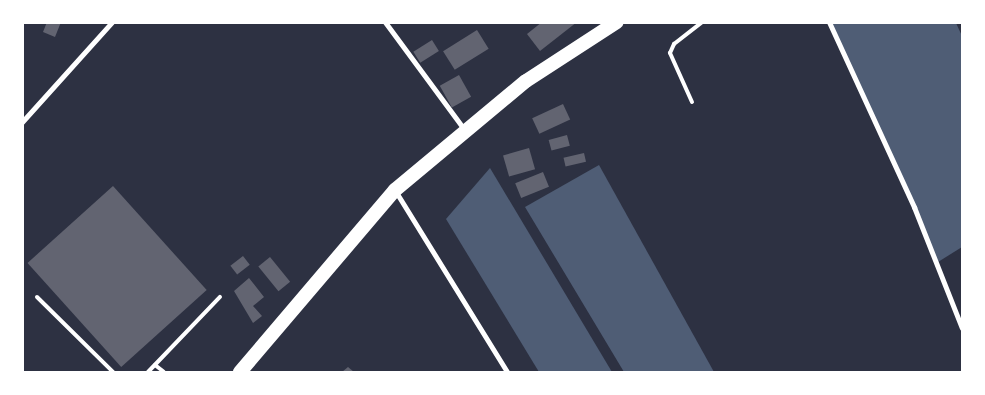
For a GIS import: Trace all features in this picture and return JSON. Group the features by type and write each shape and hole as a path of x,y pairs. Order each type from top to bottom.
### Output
{"highway":[{"path":"240,372 395,190 464,129 526,81 618,22"}],"street":[{"path":"22,122 112,22"},
{"path":"385,22 464,129"},
{"path":"829,22 914,207 962,328"},
{"path":"395,190 507,372"}],"lane":[{"path":"692,102 670,53 674,44 702,22"},
{"path":"37,297 113,372"},
{"path":"148,372 220,297"},
{"path":"155,365 164,372"}],"water":[{"path":"830,23 956,23 962,36 962,247 938,262"},
{"path":"599,165 714,372 624,372 525,207"},
{"path":"490,168 612,372 539,372 446,219"}],"building":[{"path":"47,22 61,22 55,37 43,32"},
{"path":"542,22 577,22 540,51 527,34"},
{"path":"477,30 489,49 455,70 443,51"},
{"path":"432,40 439,51 420,63 413,52"},
{"path":"459,75 471,97 452,108 440,86"},
{"path":"563,104 570,119 539,134 532,118"},
{"path":"567,135 570,146 551,151 549,140"},
{"path":"529,148 535,169 509,177 503,155"},
{"path":"584,153 586,162 566,166 564,158"},
{"path":"543,172 549,187 521,198 515,183"},
{"path":"113,186 207,290 121,367 28,263"},
{"path":"243,256 250,265 237,275 230,266"},
{"path":"270,257 290,282 278,291 258,266"},
{"path":"249,278 264,297 253,306 262,316 253,323 234,291"},
{"path":"348,367 354,372 342,372"}]}
